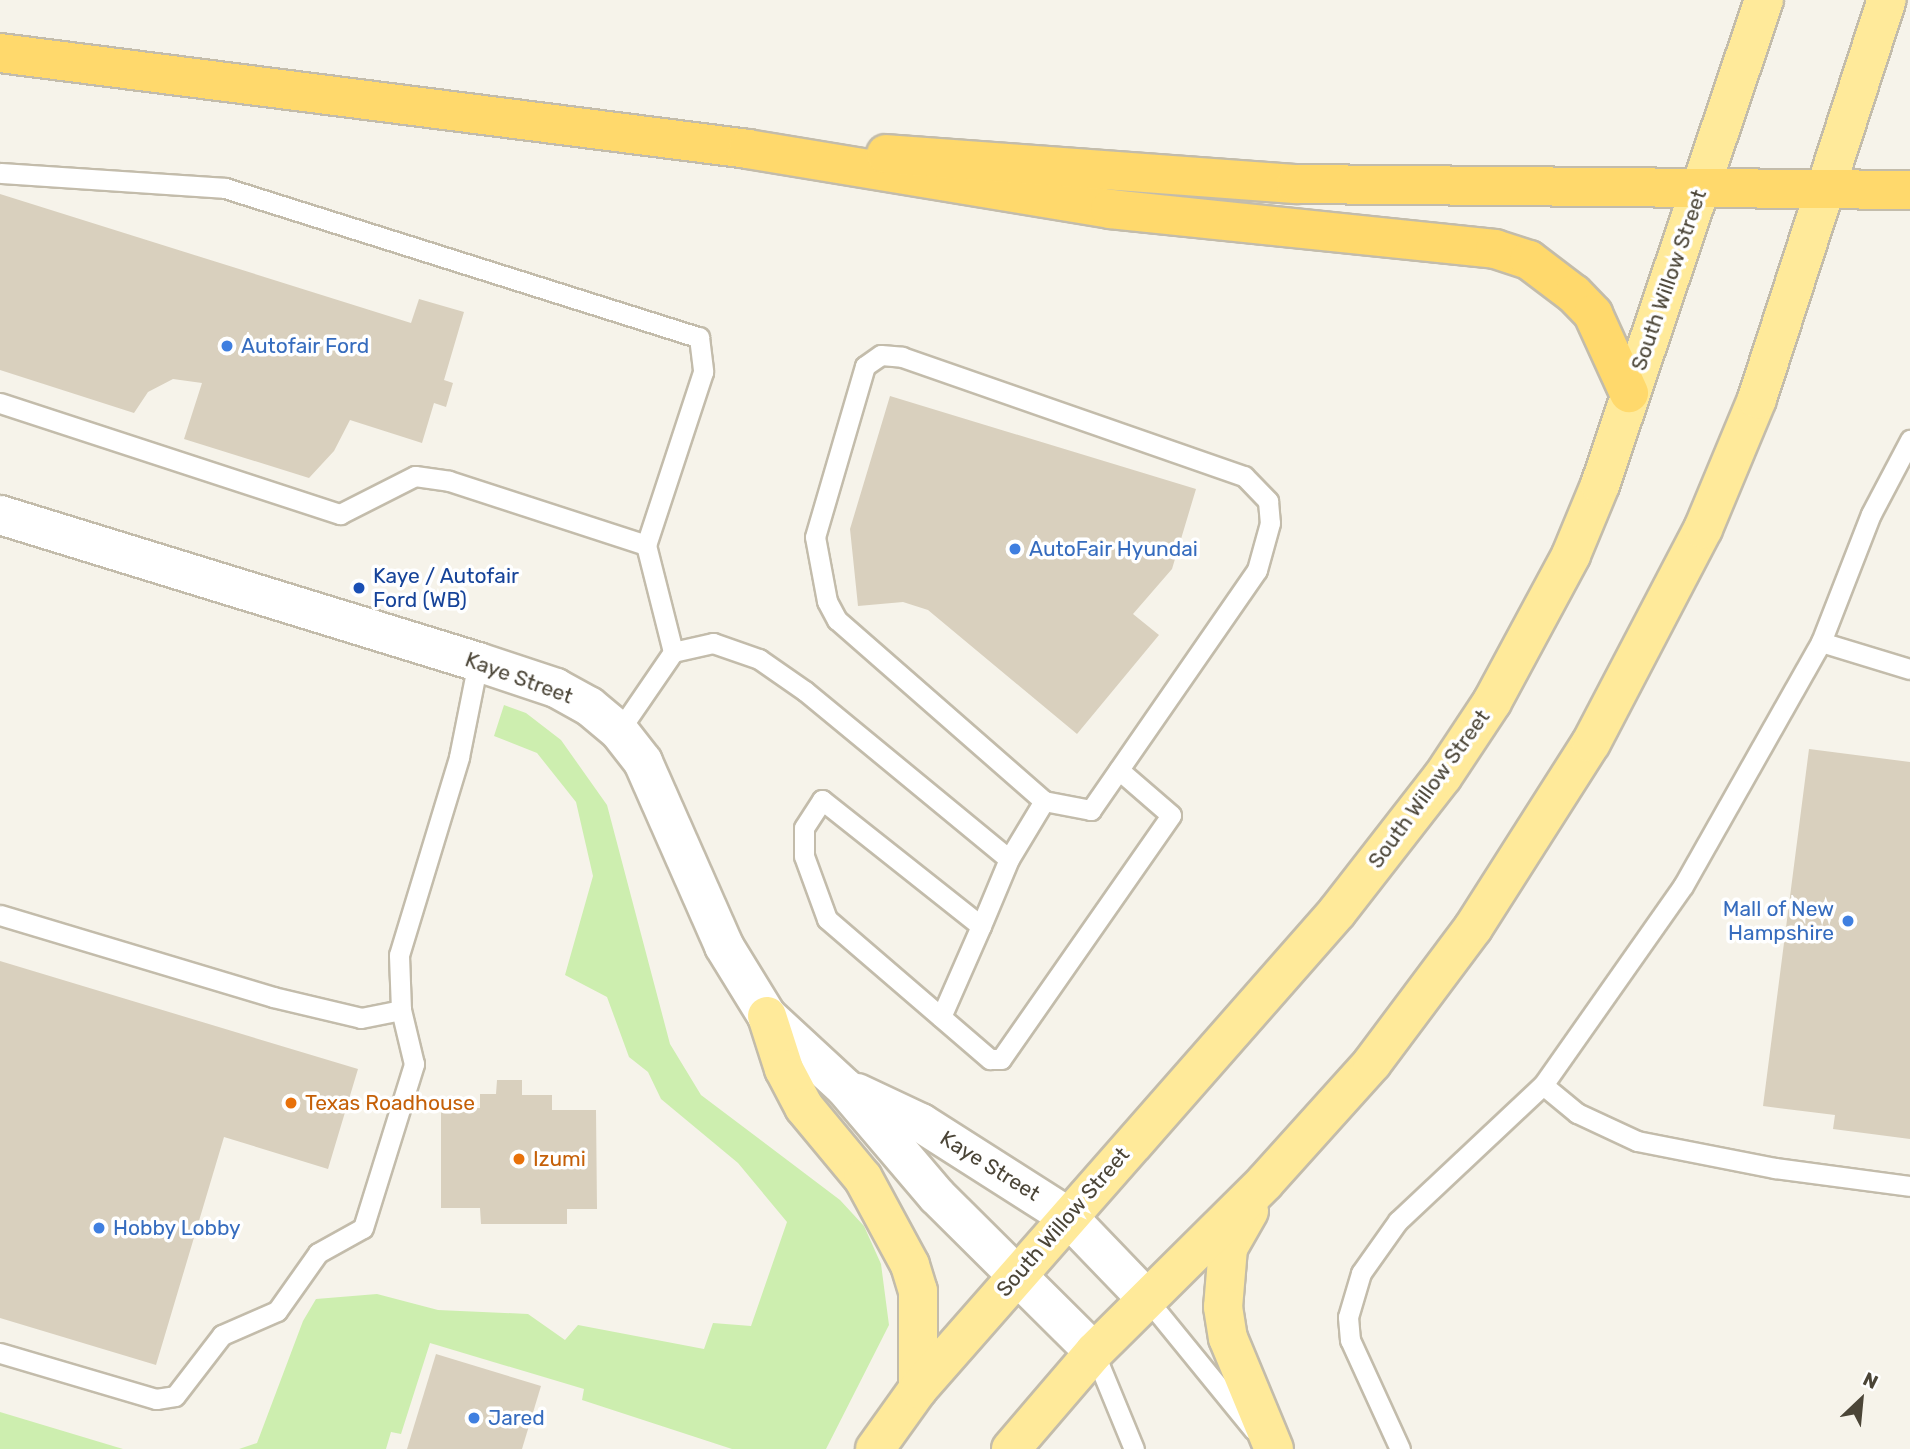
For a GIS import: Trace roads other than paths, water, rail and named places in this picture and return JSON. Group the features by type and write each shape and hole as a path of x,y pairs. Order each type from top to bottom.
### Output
{"highway":[{"path":"0,53 748,149 1110,209 1495,249 1529,260 1574,294 1593,314 1629,393"},
{"path":"748,149 965,158 1296,184 1910,190"}],"main road":[{"name":"South Willow Street","path":"874,1449 918,1389 1017,1273 1337,912 1443,776 1492,702 1571,555 1764,0"},
{"path":"1011,1449 1094,1352 1265,1182 1410,1017 1591,743 1703,529 1757,399 1828,191 1887,0"},
{"path":"767,1016 784,1069 804,1107 863,1178 910,1265 918,1291 918,1389"},
{"path":"1265,1182 1228,1248 1222,1286 1228,1338 1273,1449"}],"street":[{"name":"Kaye Street","path":"0,514 556,688 619,731 643,762 724,946 767,1016 845,1088 937,1196 1094,1352"},
{"name":"Kaye Street","path":"845,1088 922,1123 1067,1216 1146,1299"}],"lane":[{"path":"0,173 225,188 688,330 704,347 703,372 646,545 673,652"},
{"path":"881,355 902,357 1244,476 1268,501 1270,523 1257,570 1091,810 1044,801 837,620 827,601 815,537 865,366 881,355"},
{"path":"0,403 340,514 415,476 449,481 646,545"},
{"path":"1400,1449 1350,1340 1348,1317 1358,1280 1398,1221 1544,1085 1683,886 1821,642 1871,514 1910,440"},
{"path":"1821,642 1910,669"},
{"path":"619,731 673,652 713,643 759,659 1009,859"},
{"path":"0,1353 156,1399 175,1396 222,1335 277,1311 318,1253 363,1228 414,1064 401,1010 399,955 459,757 478,662"},
{"path":"981,926 822,800 804,828 804,856 827,919 990,1059 1000,1059 1171,815 1119,770"},
{"path":"941,1017 1009,859 1044,801"},
{"path":"0,915 273,997 360,1018 401,1010"},
{"path":"1544,1085 1577,1113 1637,1141 1775,1168 1910,1186"},
{"path":"1146,1299 1273,1449"},
{"path":"1094,1352 1134,1449"}],"place":[{"name":"Autofair Ford","path":"227,346"},
{"name":"AutoFair Hyundai","path":"1015,549"},
{"name":"Kaye / Autofair Ford (WB)","path":"359,588"},
{"name":"Mall of New Hampshire","path":"1848,921"},
{"name":"Texas Roadhouse","path":"291,1103"},
{"name":"Izumi","path":"519,1159"},
{"name":"Hobby Lobby","path":"99,1228"},
{"name":"Jared","path":"474,1418"}]}
